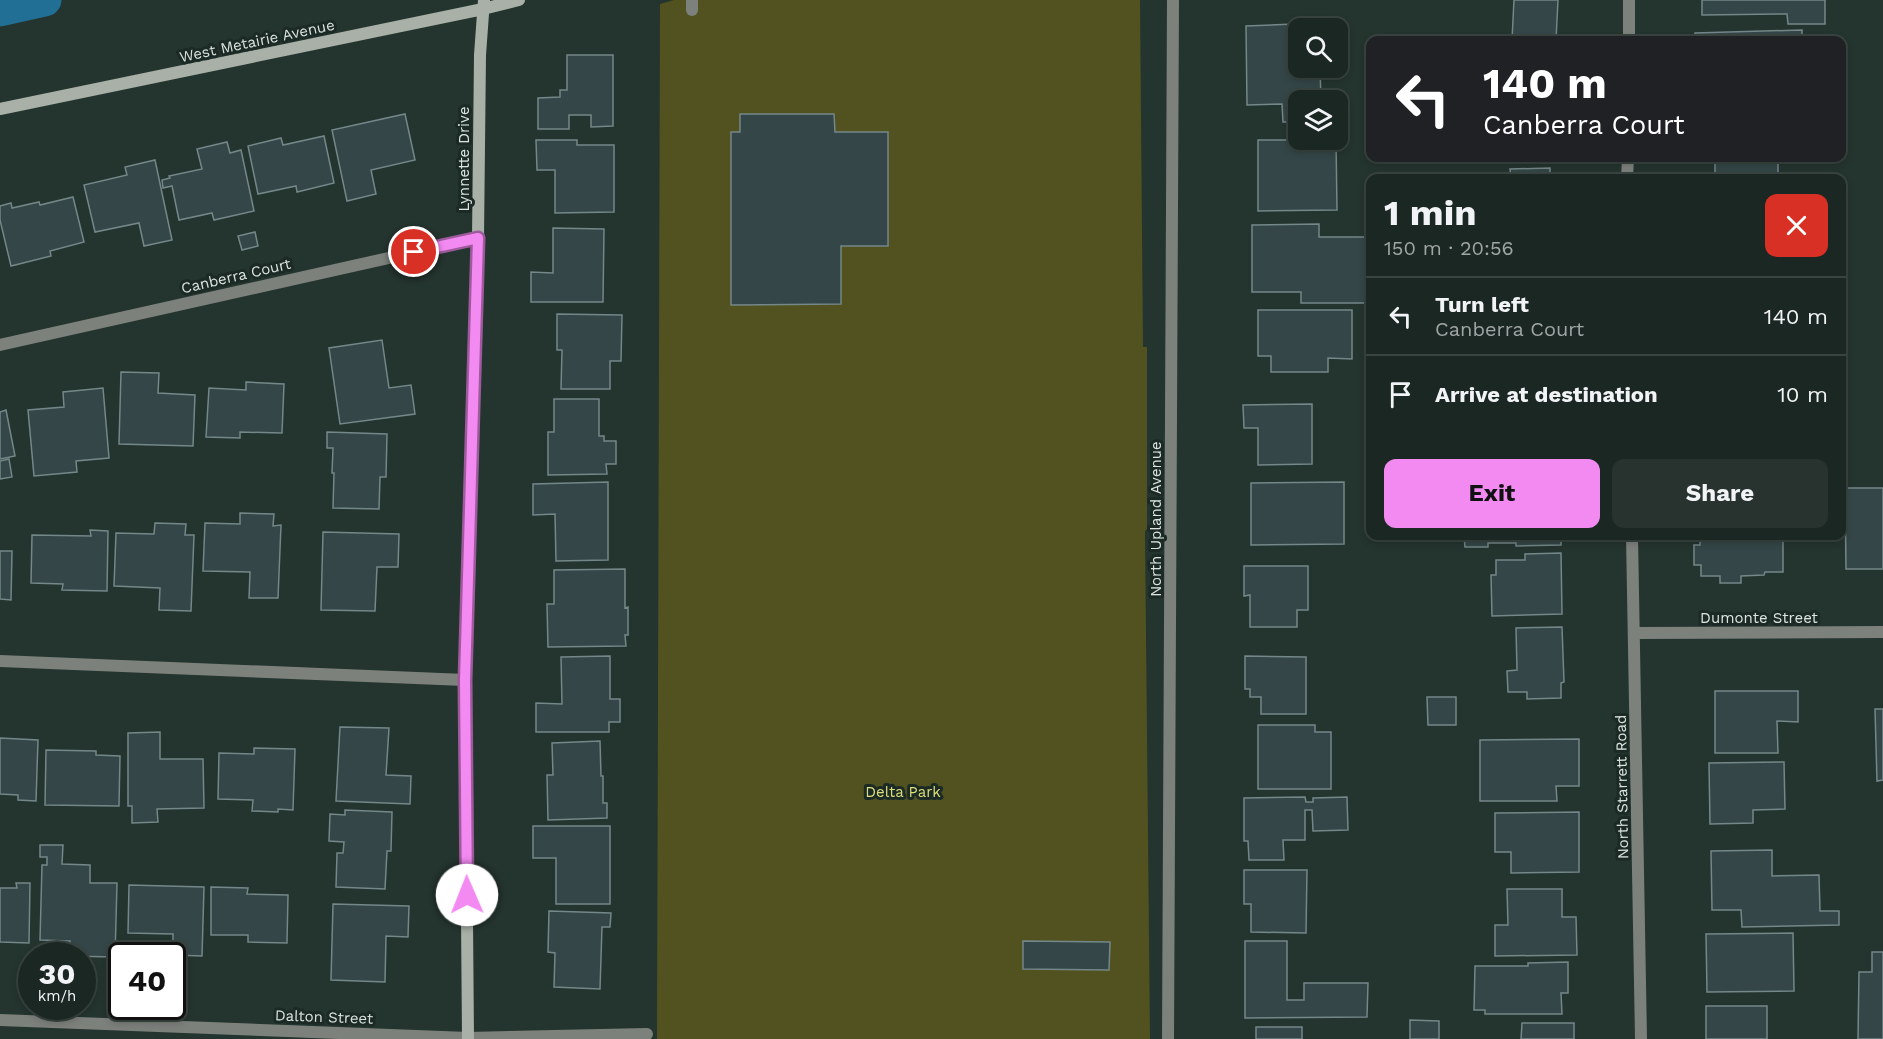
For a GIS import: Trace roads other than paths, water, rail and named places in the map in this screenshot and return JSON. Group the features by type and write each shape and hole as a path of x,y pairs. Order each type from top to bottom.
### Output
{"street":[{"name":"West Metairie Avenue","path":"0,109 484,5 519,0"},
{"name":"North Upland Avenue","path":"1168,1039 1173,0"},
{"path":"1629,0 1629,36"},
{"name":"Lynnette Drive","path":"468,1038 465,680 478,238 480,55 484,5"},
{"name":"Canberra Court","path":"0,345 478,238"},
{"name":"North Starrett Road","path":"1632,540 1641,1039"},
{"name":"Dumonte Street","path":"1635,633 1883,632"},
{"path":"0,661 465,680"},
{"name":"Dalton Street","path":"0,1020 468,1038 647,1034"}],"waterway":[{"path":"0,10 45,0"}],"park label":[{"name":"Delta Park","path":"903,792"}]}
